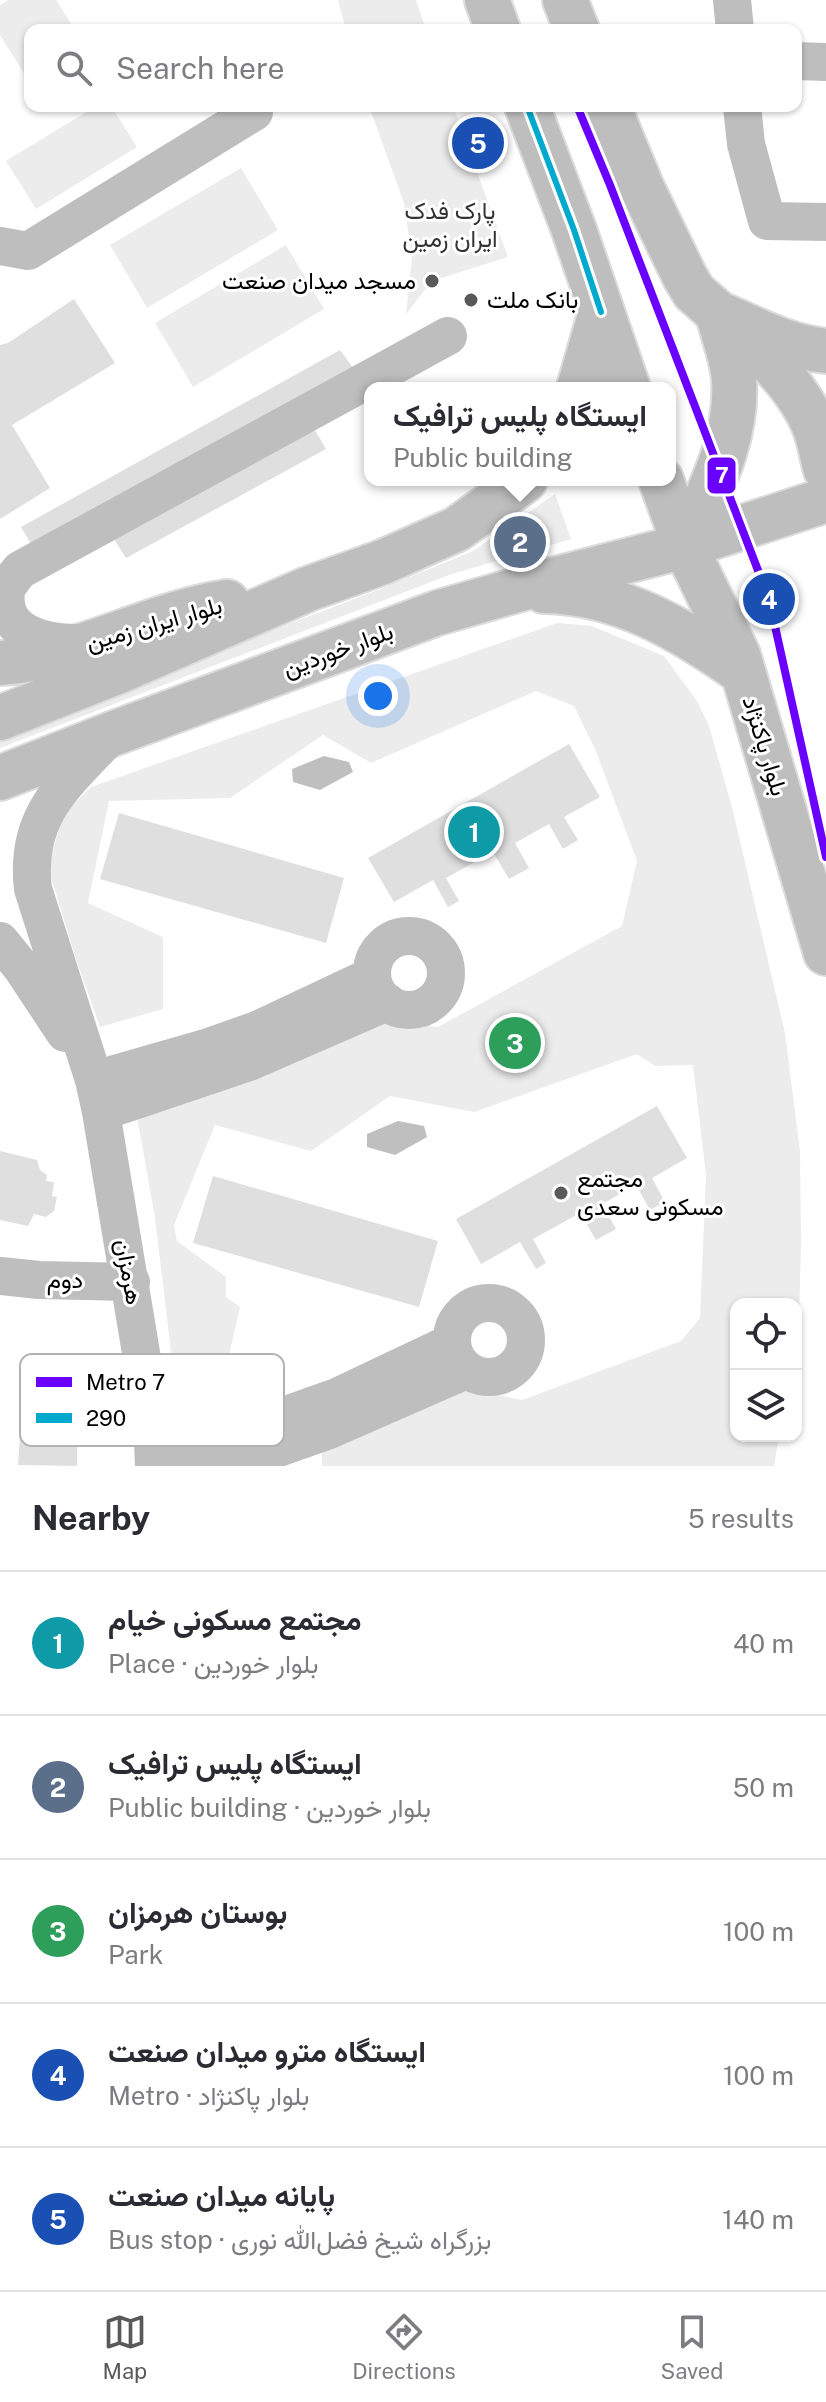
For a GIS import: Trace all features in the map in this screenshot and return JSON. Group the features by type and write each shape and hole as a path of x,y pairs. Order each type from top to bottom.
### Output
{"main road":[{"path":"487,0 496,24"},
{"path":"565,0 575,24"},
{"path":"529,112 626,382"},
{"path":"610,112 676,262 694,292 778,370 802,402 815,428 826,470"},
{"path":"581,382 601,312"},
{"path":"718,314 826,325"},
{"path":"718,314 780,342 826,351"},
{"path":"685,546 722,462 732,422 734,379 718,314"},
{"path":"0,718 457,529 517,486"},
{"name":"بلوار پاکنژاد","path":"663,486 685,546 738,655 816,882 826,953"},
{"name":"بلوار خوردین","path":"0,778 437,613 685,546 826,500"},
{"name":"بلوار ایران زمین","path":"0,663 22,662 92,643 211,605 308,589"},
{"path":"502,594 564,591 636,609 699,642 742,672"}],"street":[{"path":"732,0 734,24"},
{"path":"802,61 826,62"},
{"path":"0,246 28,251 254,112"},
{"path":"743,112 746,144 767,221 826,222"},
{"path":"92,643 49,642 20,631 6,611 10,574 448,336"},
{"name":"هرمزان","path":"112,734 64,786 40,819 31,854 33,889 97,1096 142,1354"},
{"name":"هرمزان","path":"0,941 55,1016 97,1096"},
{"path":"97,1096 213,1060 249,1062 379,989"},
{"name":"دوم","path":"0,1276 131,1282"},
{"path":"284,1427 329,1430 459,1357"},
{"path":"284,1437 293,1428"},
{"path":"154,1463 270,1451 275,1446"}],"green space":[{"path":"8,0 56,0 71,24 24,24 24,73 0,35 0,5"},
{"path":"338,0 416,0 424,24 344,24"},
{"path":"86,112 115,112 137,147 36,209 6,161"},
{"name":"پارک فدک ایران زمین","path":"371,112 455,112 508,257 432,281 406,314 412,257 404,203"},
{"path":"241,168 278,230 147,308 110,245"},
{"path":"286,245 324,309 193,387 155,323"},
{"path":"555,494 571,539 449,575 0,748 0,736 32,722 473,551"},
{"path":"557,623 592,626 664,656 697,701 709,726 732,807 785,1033 800,1151 800,1298 730,1298 730,1442 778,1442 774,1466 322,1466 321,1431 442,1384 522,1400 681,1341 700,1318 706,1175 693,1065 655,1066 637,1054 474,1112 390,1096 311,1151 215,1125 174,1225 177,1241 226,1277 226,1297 240,1307 229,1354 171,1354 155,1218 130,1077 332,1017 438,1027 622,926 637,861 595,749 574,706 536,691 371,763 323,735 230,798 109,801 88,903 163,937 163,1009 100,1027 48,867 60,826 71,807 91,787"}],"shaded area":[{"path":"324,756 349,762 353,772 320,790 293,782 292,769"},
{"path":"398,1121 424,1126 427,1137 395,1155 367,1147 367,1134"}],"building":[{"path":"74,299 115,363 12,425 50,488 0,519 0,345 8,343"},
{"path":"340,350 357,373 35,551 21,527"},
{"path":"312,425 326,449 126,558 112,536"},
{"path":"569,744 600,797 564,817 578,840 563,849 549,824 515,843 529,868 509,879 493,852 446,878 459,901 448,907 433,880 394,902 368,858"},
{"path":"119,813 344,878 326,943 100,879"},
{"name":"مجتمع مسکونی سعدی","path":"657,1106 687,1158 652,1178 665,1202 650,1210 636,1185 602,1204 616,1229 596,1240 580,1213 533,1239 546,1263 536,1269 520,1242 481,1264 456,1219"},
{"path":"0,1151 37,1160 40,1170 47,1175 46,1181 54,1182 52,1196 57,1197 54,1211 46,1217 34,1214 28,1226 0,1220"},
{"path":"213,1176 438,1241 419,1307 193,1243"},
{"path":"20,1435 20,1446 77,1446 77,1466 18,1465"}],"metro line":[{"name":"7","path":"580,112 769,599 826,857"}],"transit line":[{"name":"290","path":"529,112 601,312"}],"place":[{"name":"پایانه میدان صنعت","path":"478,143"},
{"name":"مسجد میدان صنعت","path":"432,281"},
{"name":"بانک ملت","path":"471,300"},
{"name":"ایستگاه پلیس ترافیک","path":"520,542"},
{"name":"ایستگاه مترو میدان صنعت","path":"769,599"},
{"name":"مجتمع مسکونی خیام","path":"474,832"},
{"name":"بوستان هرمزان","path":"515,1043"},
{"name":"مجتمع مسکونی سعدی","path":"561,1193"}]}
